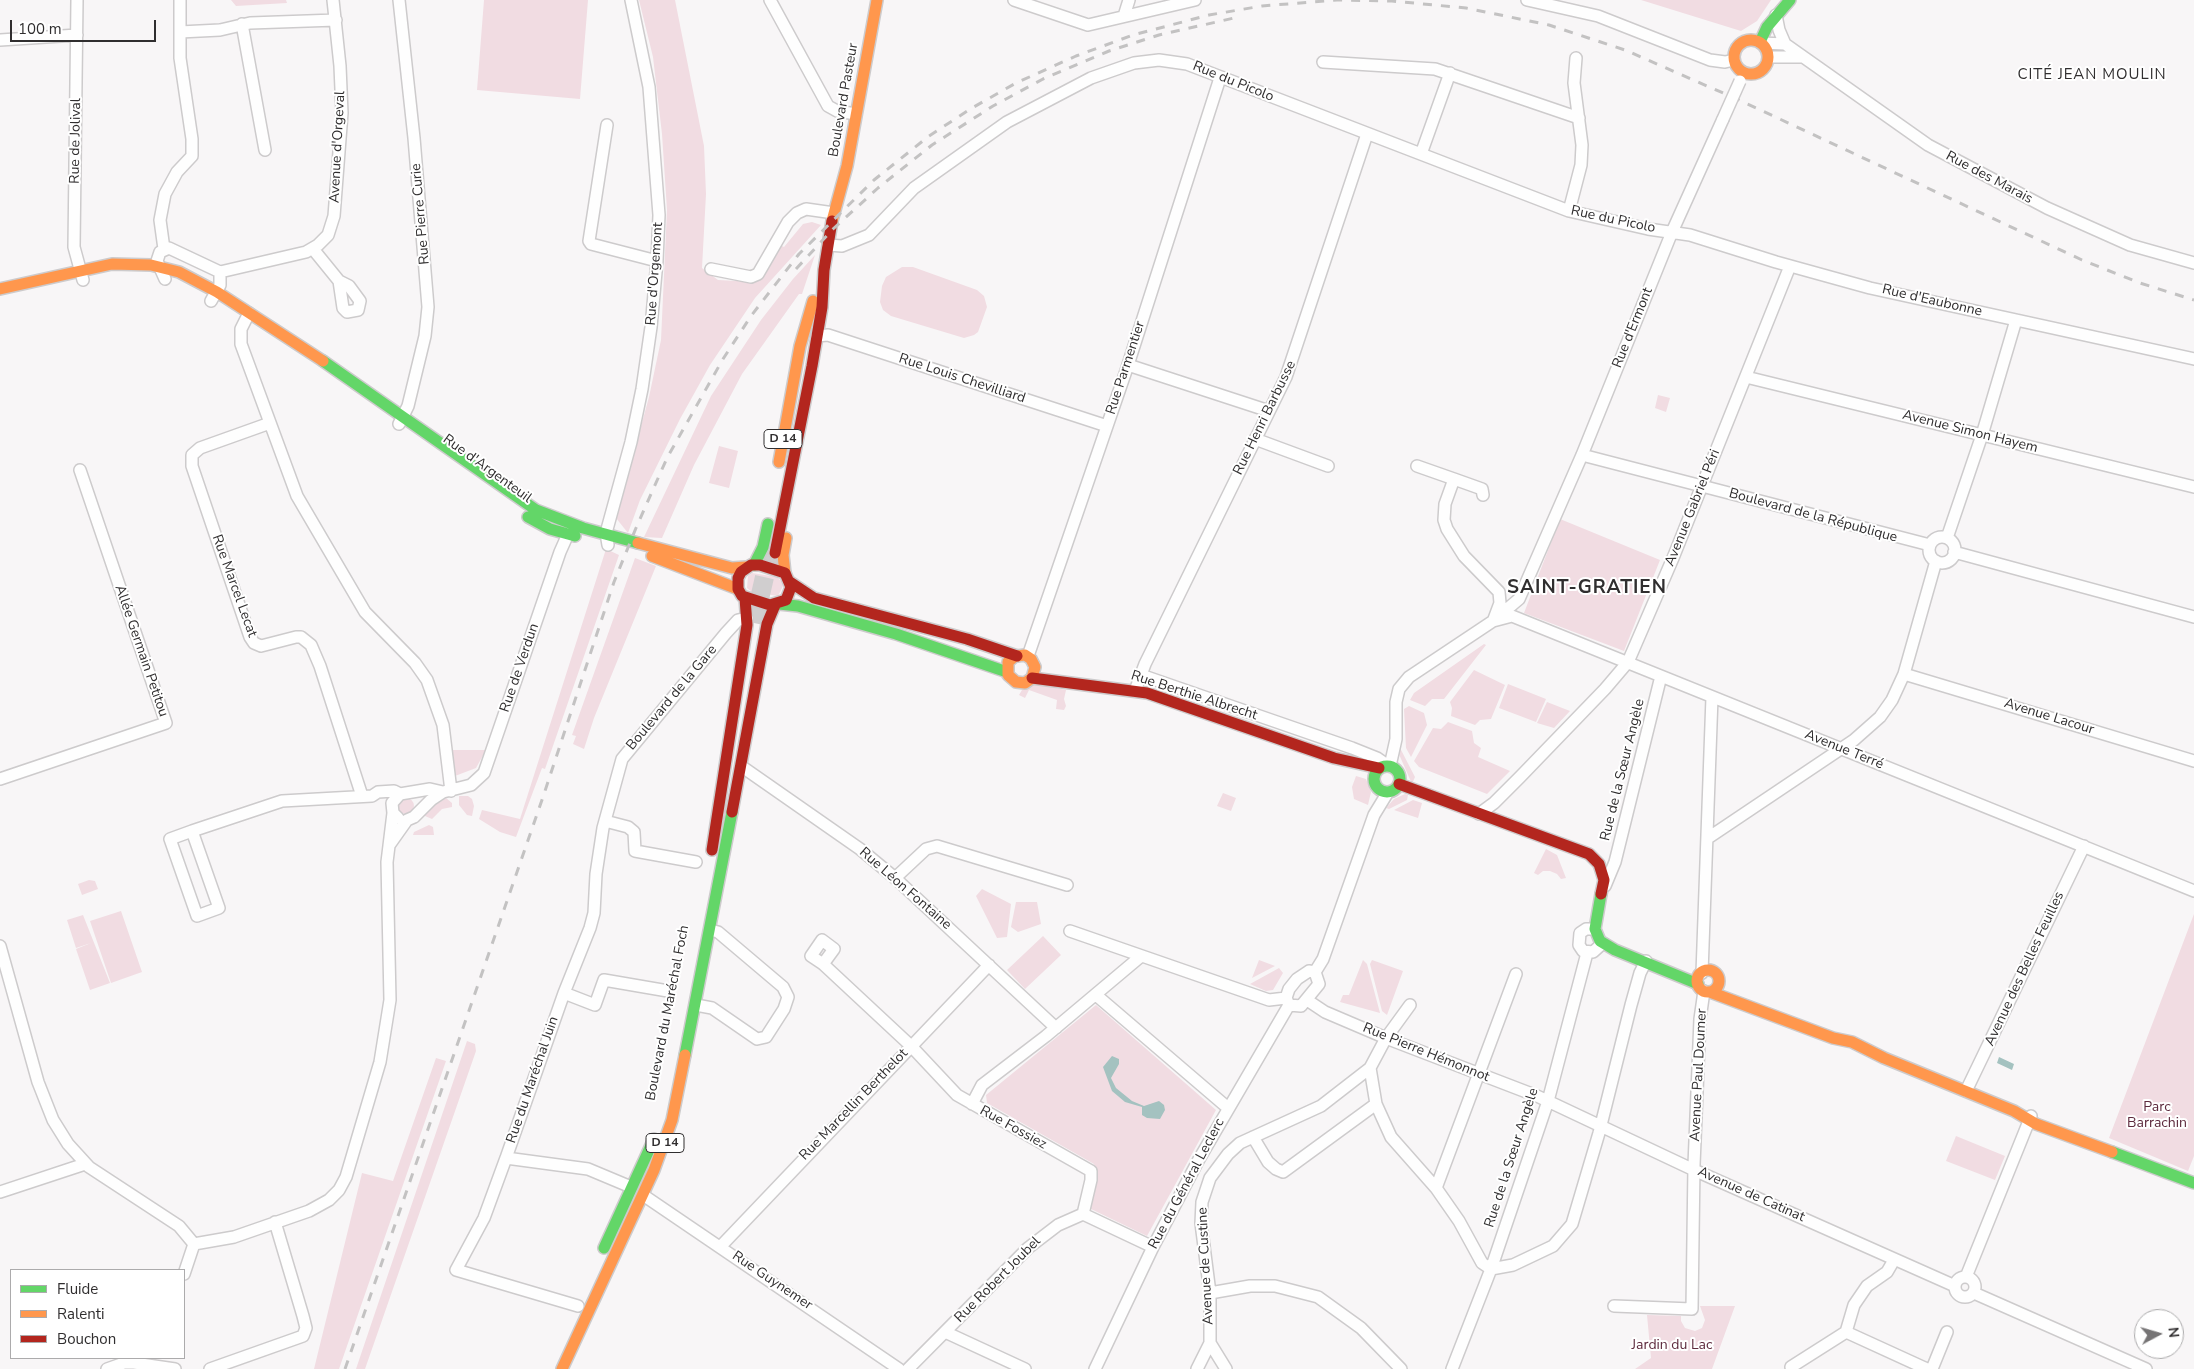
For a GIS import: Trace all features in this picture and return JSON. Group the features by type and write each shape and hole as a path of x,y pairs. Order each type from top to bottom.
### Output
{"main road":[{"name":"Boulevard Pasteur","path":"809,312 807,350 772,552 811,371 828,245 835,209 847,166 851,114 865,0"},
{"name":"Boulevard Pasteur","path":"835,209 836,164 839,140 851,114 877,0"},
{"path":"1761,42 1776,14 1790,0"},
{"path":"1749,40 1761,42 1769,57 1768,63 1761,72 1742,77 1734,60 1739,44 1749,40"},
{"name":"Rue d'Argenteuil","path":"81,275 122,263 158,266 189,276 246,318 528,505 554,518 654,556 742,594 777,604"},
{"name":"Boulevard Pasteur","path":"777,471 800,346 809,312 824,270"},
{"name":"Rue d'Argenteuil","path":"81,275 123,274 165,278 214,296"},
{"path":"0,289 81,275"},
{"path":"0,298 81,275"},
{"name":"Boulevard Pasteur","path":"788,578 784,551 801,456 811,371"},
{"name":"Rue d'Argenteuil","path":"402,420 518,510 544,526 568,534 607,539 732,568 750,566 788,578"},
{"path":"742,594 739,575 750,566 763,547 770,509"},
{"name":"Boulevard du Maréchal Foch","path":"562,1369 643,1195 663,1148 672,1120 696,1005 767,624 777,604 789,596 788,578"},
{"name":"Rue Berthie Albrecht","path":"788,578 814,598 914,624 1015,656 1028,656"},
{"name":"Boulevard du Maréchal Foch","path":"716,900 753,621 742,594"},
{"name":"Rue Berthie Albrecht","path":"777,604 798,606 896,634 1007,672 1010,678 1016,682 1025,682 1036,675 1135,691 1334,758 1346,766 1382,769"},
{"name":"Boulevard du Maréchal Foch","path":"597,1263 658,1131 670,1093 712,850 727,781 753,621"},
{"name":"Rue Berthie Albrecht","path":"914,624 942,651"},
{"path":"1007,672 1008,662 1015,656"},
{"path":"1028,656 1034,662 1036,675"},
{"path":"1382,769 1399,772 1399,784 1395,790 1384,791 1382,769"},
{"path":"1399,784 1589,854 1596,860 1602,870 1603,891"},
{"name":"Rue de la Sœur Angèle","path":"1595,929 1603,891"},
{"path":"1595,929 1603,944 1833,1038 1866,1054 1884,1058 2014,1111 2051,1130 2194,1183"},
{"path":"1703,985 1707,971 1713,972 1718,976 1719,982 1730,993 1777,1016"},
{"path":"1703,985 1716,988 1719,982"},
{"path":"549,1369 580,1301"}],"street":[{"name":"Rue de Jolival","path":"77,0 74,247 81,275"},
{"path":"165,278 158,266 158,258 164,249 160,220 164,194 177,172 192,156 192,139 180,58 180,0"},
{"name":"Avenue d'Orgeval","path":"220,272 294,256 312,249 328,235 336,206 342,113 333,0"},
{"name":"Rue Pierre Curie","path":"399,0 414,138 428,307 425,336 402,420"},
{"name":"Rue d'Orgemont","path":"607,539 642,389 651,327 657,261 659,215 649,87 631,0"},
{"path":"770,0 828,106 833,110 851,114"},
{"path":"1014,0 1088,25 1195,0"},
{"path":"1124,16 1129,0"},
{"path":"1528,0 1598,16 1710,60 1725,62 1734,60"},
{"path":"1761,42 1785,44 1779,30 1776,14"},
{"path":"180,32 220,30 242,24 336,20"},
{"path":"242,24 266,150"},
{"path":"0,40 77,35"},
{"name":"Rue des Marais","path":"1785,44 1928,146 2047,208 2130,245 2194,264"},
{"path":"1769,57 1803,58"},
{"path":"1569,211 1581,165 1582,145 1574,83 1576,58"},
{"name":"Rue du Picolo","path":"828,245 842,246 864,238 914,188 1007,122 1091,78 1134,63 1159,60 1187,64 1569,211 1648,229 1672,232"},
{"path":"1323,62 1435,69 1579,118"},
{"path":"1421,154 1450,74"},
{"name":"Rue d'Ermont","path":"1382,769 1396,739 1396,702 1399,689 1409,677 1518,602 1582,455 1672,232 1742,77"},
{"name":"Rue Parmentier","path":"1028,656 1128,364 1220,78"},
{"path":"607,125 589,241 591,244 657,261"},
{"name":"Rue Henri Barbusse","path":"1135,691 1141,675 1270,411 1295,354 1367,134"},
{"path":"711,269 751,277 758,274 788,222 797,213 806,209 835,209"},
{"name":"Rue d'Eaubonne","path":"1672,232 1870,288 2194,359"},
{"path":"164,249 169,248 220,272 220,284 214,296"},
{"path":"312,249 339,281 349,286 365,306 358,310 347,312 343,308 339,281"},
{"name":"Avenue Gabriel Péri","path":"1479,814 1494,803 1520,777 1628,662 1790,266"},
{"path":"246,318 241,344 297,496 365,612 415,663 426,680 443,725 447,792"},
{"path":"1947,538 1982,435 2016,320"},
{"name":"Rue Louis Chevilliard","path":"817,336 828,335 1107,426"},
{"path":"1128,364 1270,411"},
{"name":"Avenue Simon Hayem","path":"1746,377 2194,487"},
{"name":"Rue Marcel Lecat","path":"270,423 200,448 192,455 192,466 250,637 254,644 261,646 301,637 311,645 367,796"},
{"path":"1255,439 1328,466"},
{"name":"Boulevard de la République","path":"1582,455 1930,545"},
{"path":"1417,466 1482,489 1483,495"},
{"name":"Allée Germain Petitou","path":"0,779 166,723 80,470"},
{"path":"1454,479 1445,504 1444,520 1447,529 1464,556 1499,592 1512,596 1517,594 1526,584"},
{"path":"568,534 583,528"},
{"name":"Rue de Verdun","path":"447,792 471,786 484,773 568,534"},
{"path":"1947,538 1953,544 1954,552 1947,561 1936,561 1929,553 1930,545 1935,539 1947,538"},
{"path":"1954,552 2194,617"},
{"path":"1708,838 1841,748 1880,717 1892,700 1904,674 1936,561"},
{"path":"1493,621 1498,610 1499,592"},
{"name":"Avenue Terré","path":"1493,621 1512,616 2194,890"},
{"name":"Boulevard de la Gare","path":"564,993 594,913 596,874 604,821 622,759 738,620 753,621"},
{"name":"Avenue Lacour","path":"1904,674 2194,761"},
{"name":"Rue Berthie Albrecht","path":"1141,675 1352,748 1377,758 1382,769"},
{"name":"Rue de la Sœur Angèle","path":"1603,891 1615,862 1661,676"},
{"name":"Avenue Paul Doumer","path":"1614,1306 1692,1309 1694,1170 1703,985 1712,697"},
{"name":"Rue Léon Fontaine","path":"741,766 860,849 895,878 1056,1028"},
{"path":"192,832 219,908 197,916 170,840 192,832 282,802 367,796 378,792 405,793 430,789 447,792"},
{"path":"1070,931 1140,957 1269,1000 1300,1006 1319,984 1315,972 1323,959 1384,791"},
{"path":"390,844 407,820 414,817 418,811 447,792"},
{"path":"194,1244 234,1237 309,1211 329,1200 346,1177 380,1062 390,1000 388,862 393,799 405,793"},
{"path":"405,793 416,798 418,811"},
{"path":"367,796 387,802 399,818 407,820"},
{"path":"604,821 628,827 634,832 635,851 696,862"},
{"path":"895,878 926,849 937,846 1068,885"},
{"name":"Avenue des Belles Feuilles","path":"1966,1092 2084,846"},
{"path":"1595,929 1582,931 1578,939 1581,949 1587,952 1597,951 1603,944"},
{"path":"696,1005 712,1008 757,1039 766,1037 784,1009 788,997 783,987 718,932 710,930"},
{"path":"0,946 38,1082 52,1120 68,1144 86,1164 179,1226 194,1244"},
{"name":"Rue de la Sœur Angèle","path":"1452,1369 1490,1269 1548,1100 1587,952"},
{"path":"972,1104 982,1085 1056,1028 1140,957"},
{"path":"1410,1005 1386,1038 1370,1068 1376,1104 1391,1137 1436,1188 1459,1221 1482,1263 1490,1269 1528,1259 1553,1246 1563,1237 1574,1218 1601,1126 1631,1005 1646,961"},
{"name":"Rue Fossiez","path":"823,964 911,1046 957,1095 1091,1171 1091,1180 1083,1214"},
{"name":"Rue Marcellin Berthelot","path":"721,1246 988,965"},
{"name":"Rue du Général Leclerc","path":"1095,1369 1153,1247 1198,1161 1279,1022 1287,1002 1289,989 1305,972 1315,972"},
{"path":"1436,1188 1516,974"},
{"path":"564,993 595,1004 604,980 668,991"},
{"name":"Rue du Maréchal Juin","path":"564,993 506,1158 588,1169 631,1188"},
{"path":"1096,995 1228,1108"},
{"path":"1269,1000 1280,1013 1279,1022"},
{"name":"Rue Pierre Hémonnot","path":"1307,1000 1326,1012 1386,1038 1548,1100"},
{"name":"Avenue de Custine","path":"1197,1369 1210,1343 1210,1293 1204,1249 1202,1202 1205,1190 1216,1169 1240,1143 1321,1106 1370,1068"},
{"name":"Avenue de Catinat","path":"1548,1100 1694,1170 1955,1286 1960,1296 1967,1298 1974,1294 2146,1369"},
{"path":"1253,1137 1268,1162 1276,1169 1284,1172 1376,1104"},
{"path":"1966,1277 2030,1118"},
{"path":"506,1158 484,1218 456,1270 580,1301"},
{"path":"1198,1161 1216,1169"},
{"path":"0,1192 86,1164"},
{"name":"Rue Guynemer","path":"643,1195 900,1369"},
{"path":"1083,1214 1153,1247"},
{"name":"Rue Robert Joubel","path":"908,1369 1028,1248 1058,1225 1083,1214"},
{"path":"210,1369 303,1336 306,1328 304,1316 275,1222"},
{"path":"185,1271 194,1244"},
{"path":"1791,1367 1846,1332 1854,1305 1867,1286 1887,1272 1894,1260"},
{"path":"1955,1286 1959,1279 1966,1277 1974,1282 1974,1294"},
{"path":"1210,1293 1250,1286 1275,1286 1318,1297 1361,1328 1401,1369"},
{"path":"945,1332 1025,1369"},
{"path":"1846,1332 1926,1369"},
{"path":"1932,1369 1947,1332"},
{"path":"1210,1343 1226,1369"},
{"path":"107,1369 124,1363 170,1366"}],"green space":[{"path":"231,0 286,0 287,3 236,6"},
{"path":"484,0 588,0 580,99 477,90"},
{"path":"639,0 675,0 704,146 706,194 702,268 718,280 755,282 780,245 784,247 803,224 812,222 821,225 755,298 710,365 680,419 640,500 628,533 616,518 649,397 661,340 667,210 662,134 653,57"},
{"path":"1641,0 1771,0 1757,21 1741,31"},
{"path":"815,255 802,294 799,294 742,374 694,465 662,538 644,537 711,396 761,320 793,279"},
{"path":"902,267 913,267 977,290 984,296 987,307 978,332 964,338 891,316 883,310 880,302 882,286 886,277"},
{"path":"1658,395 1670,398 1666,412 1655,408"},
{"path":"719,446 738,451 729,488 709,483"},
{"path":"1560,519 1660,560 1624,651 1524,613"},
{"path":"606,549 619,555 545,769 542,768 516,837 500,832 479,819 482,810 520,819"},
{"path":"635,558 656,566 594,718 584,749 573,744 576,736 572,735"},
{"path":"752,573 777,577 784,584 778,596 752,592 747,588 748,576"},
{"path":"1484,644 1486,645 1444,699 1432,699 1425,706 1410,700 1414,693"},
{"path":"1474,670 1505,685 1491,719 1480,720 1475,725 1451,716 1452,708 1450,702"},
{"path":"1036,684 1066,690 1064,699 1066,706 1064,710 1056,709 1057,700 1029,690 1025,698 1019,695 1022,690"},
{"path":"1508,684 1546,699 1536,722 1499,708"},
{"path":"1547,702 1570,711 1554,728 1537,723"},
{"path":"1409,706 1424,713 1427,725 1411,757 1406,748 1404,709"},
{"path":"1448,722 1472,731 1474,743 1481,748 1478,757 1510,771 1487,794 1419,767 1414,761 1433,728 1441,729"},
{"path":"1399,746 1415,777 1412,784 1398,752"},
{"path":"451,750 486,750 476,768 455,776 452,772"},
{"path":"1356,776 1366,779 1371,792 1368,805 1354,799 1352,787"},
{"path":"1223,793 1236,798 1231,811 1217,806"},
{"path":"1405,794 1408,795 1407,800 1389,809 1386,808 1394,799"},
{"path":"459,796 468,796 472,799 474,806 472,816 467,815 459,805"},
{"path":"406,798 412,800 414,806 412,812 406,814 400,812 398,806 400,800"},
{"path":"446,798 452,803 452,807 442,809 432,819 425,816 424,812"},
{"path":"1413,800 1422,803 1418,818 1394,810"},
{"path":"429,825 433,827 434,835 413,835 414,832"},
{"path":"1546,849 1557,855 1566,878 1561,879 1557,874 1550,871 1543,871 1538,875 1534,873"},
{"path":"89,880 95,881 98,889 82,895 78,884"},
{"path":"982,889 1011,904 1007,937 997,938 976,896"},
{"path":"1016,902 1037,902 1041,924 1018,932 1011,927"},
{"path":"121,911 142,972 111,983 90,921"},
{"name":"Parc Barrachin","path":"2194,914 2194,1156 2188,1171 2109,1138"},
{"path":"83,915 110,983 90,990 76,949 91,943 76,948 67,920"},
{"path":"1043,936 1061,955 1025,989 1007,970"},
{"path":"1259,960 1275,966 1252,978"},
{"path":"1363,960 1367,964 1380,1013 1340,1002 1343,995 1349,995"},
{"path":"1372,960 1403,971 1387,1015 1382,1011 1370,964"},
{"path":"1279,968 1283,973 1273,990 1266,991 1250,984"},
{"path":"1096,1005 1216,1110 1147,1236 1091,1209 1090,1202 1098,1176 1094,1164 987,1103 986,1095"},
{"path":"467,1041 475,1044 476,1051 365,1369 356,1369"},
{"path":"436,1058 446,1061 339,1369 314,1369 362,1173 393,1181"},
{"path":"1956,1136 2005,1156 1995,1180 1946,1161"},
{"name":"Jardin du Lac","path":"1700,1306 1735,1306 1712,1369 1635,1369 1651,1358 1647,1315 1681,1316 1681,1321 1685,1328 1695,1331 1702,1328 1705,1320"}],"water":[{"path":"1112,1056 1119,1059 1119,1064 1111,1078 1116,1088 1132,1101 1144,1106 1159,1101 1164,1105 1165,1110 1160,1119 1147,1118 1142,1115 1142,1107 1125,1102 1112,1091 1103,1067"},
{"path":"1999,1057 2014,1064 2012,1070 1997,1063"}],"tunnel":[{"path":"754,623 770,553"}],"railway":[{"path":"345,1369 544,794 614,582 667,458 723,359 751,316 799,254 874,180 929,136 972,108 1016,83 1076,56 1133,35 1209,15 1262,6 1337,0 1392,1 1466,8 1549,25 1625,50 1739,100 2082,260 2140,283 2194,300"},
{"path":"796,269 833,229 878,188 932,145 993,106 1043,79 1109,51 1159,35 1234,18"}],"traffic: fast":[{"path":"1760,42 1767,27 1790,0"},
{"path":"323,361 536,510 583,528 638,543"},
{"path":"528,517 550,529 575,536"},
{"path":"754,565 763,547 768,524"},
{"path":"779,604 798,606 896,634 1007,672"},
{"path":"1387,766 1396,770 1400,779 1396,788 1387,792 1378,788 1374,779 1378,770 1387,766"},
{"path":"685,1055 732,812"},
{"path":"1601,894 1595,929 1600,941 1615,950 1698,984"},
{"path":"604,1248 654,1139"},
{"path":"2112,1152 2194,1183"}],"traffic: slow":[{"path":"832,221 847,166 877,0"},
{"path":"1751,40 1758,41 1763,45 1767,50 1768,57 1767,64 1763,69 1758,73 1751,74 1744,73 1739,69 1735,64 1734,57 1735,50 1739,45 1744,41 1751,40"},
{"path":"0,289 112,264 151,265 179,272 217,292 323,361"},
{"path":"779,462 800,346 813,301"},
{"path":"785,573 783,555 786,538"},
{"path":"638,543 732,568 746,567"},
{"path":"652,556 738,589"},
{"path":"1015,656 1008,662 1008,675 1016,682 1025,683 1032,678 1035,667 1031,659 1025,655 1017,656"},
{"path":"1708,970 1716,973 1719,981 1716,989 1708,992 1700,989 1697,981 1700,973 1708,970"},
{"path":"1710,992 1833,1038 1852,1042 1884,1058 2014,1111 2036,1124 2112,1152"},
{"path":"562,1369 654,1170 672,1120 685,1055"}],"traffic: jam":[{"path":"775,553 812,366 822,307 824,270 832,221"},
{"path":"751,565 760,565 785,573 791,587 786,600 770,605 742,596 738,589 738,578 741,572 751,565"},
{"path":"790,582 814,598 967,639 1017,656"},
{"path":"712,850 747,625 745,598"},
{"path":"732,812 767,624 775,605"},
{"path":"1032,678 1147,693 1334,758 1379,768"},
{"path":"1399,784 1589,854 1599,864 1604,880 1601,894"}],"district":[{"name":"CITÉ JEAN MOULIN","path":"2092,75"},
{"name":"SAINT-GRATIEN","path":"1587,588"}]}
